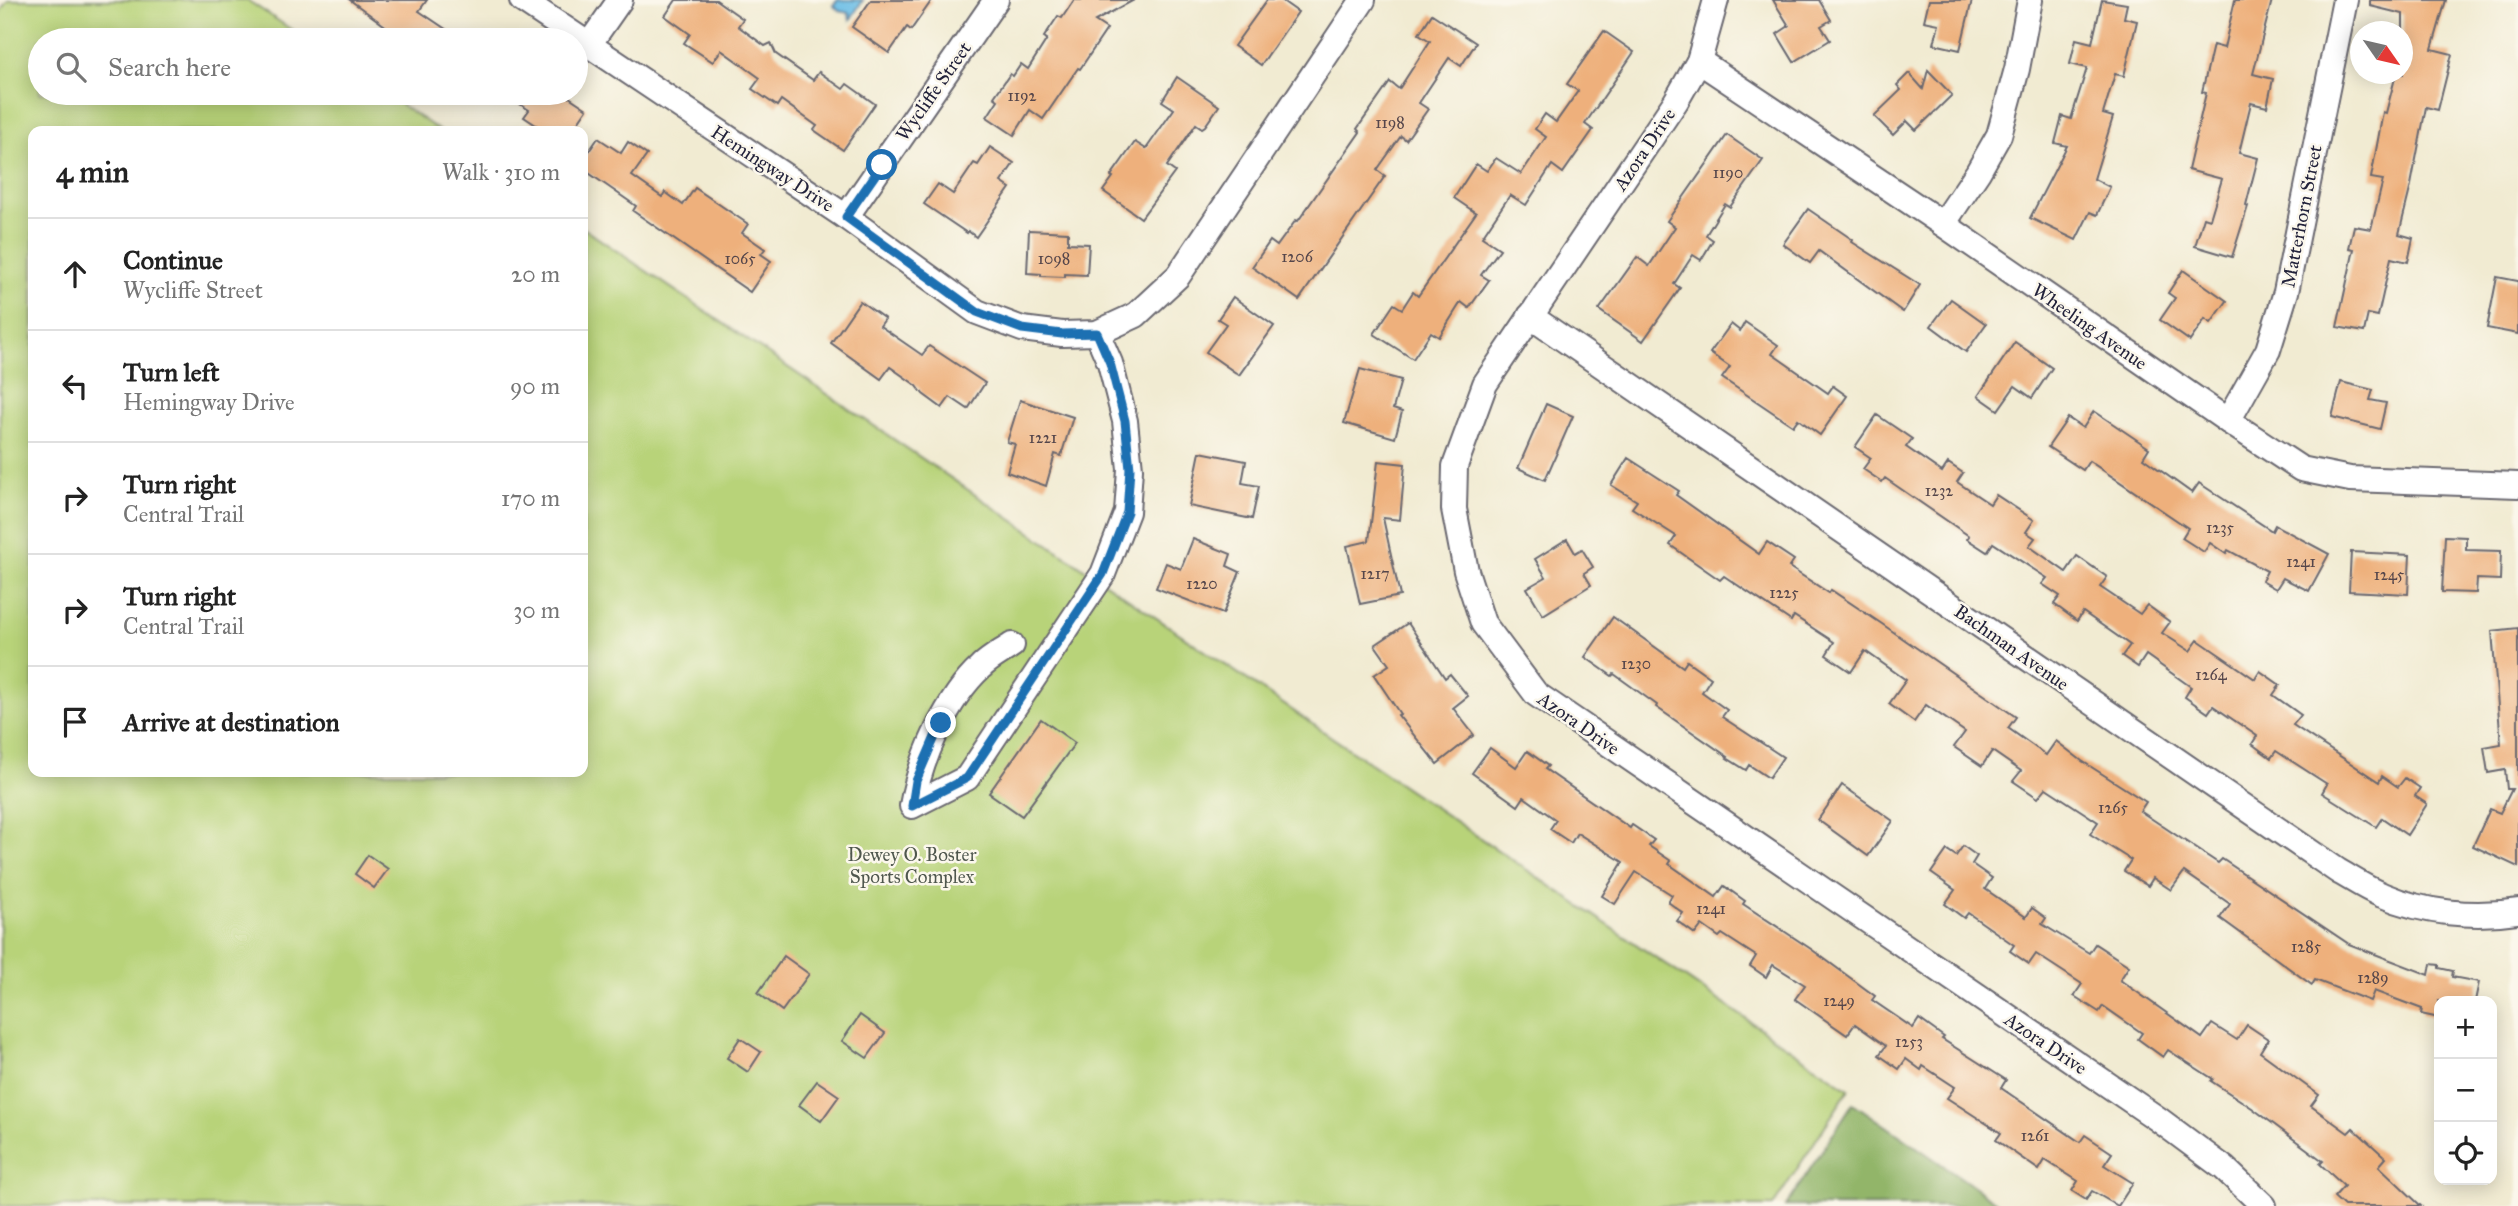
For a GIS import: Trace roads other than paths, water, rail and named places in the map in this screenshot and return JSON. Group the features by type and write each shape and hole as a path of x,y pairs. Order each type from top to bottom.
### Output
{"street":[{"name":"Hemingway Drive","path":"522,0 562,28"},
{"path":"588,46 620,0"},
{"name":"Wycliffe Street","path":"846,217 996,0"},
{"name":"Hemingway Drive","path":"588,46 846,217 977,312 1022,329 1062,334 1097,333 1136,315 1178,276 1363,0"},
{"name":"Azora Drive","path":"1716,0 1699,61 1676,101 1485,384 1455,466 1454,509 1466,571 1483,623 1536,694 2158,1119 2224,1168 2264,1206"},
{"path":"1943,224 1999,135 2017,69 2030,0"},
{"name":"Matterhorn Street","path":"2228,421 2268,350 2286,292 2345,0"},
{"name":"Wheeling Avenue","path":"1699,61 2301,468 2350,479 2518,485"},
{"name":"Bachman Avenue","path":"1530,316 2338,871 2381,895 2428,911 2499,914 2518,911"},
{"path":"1012,645 981,666 959,692 941,723 916,781 912,806 967,778 1103,574 1127,512 1130,469 1125,421 1110,363 1097,333"}],"water":[{"path":"838,0 863,0 850,20 849,13 839,11 833,5"}],"park label":[{"name":"Dewey O. Boster Sports Complex","path":"912,865"}]}
